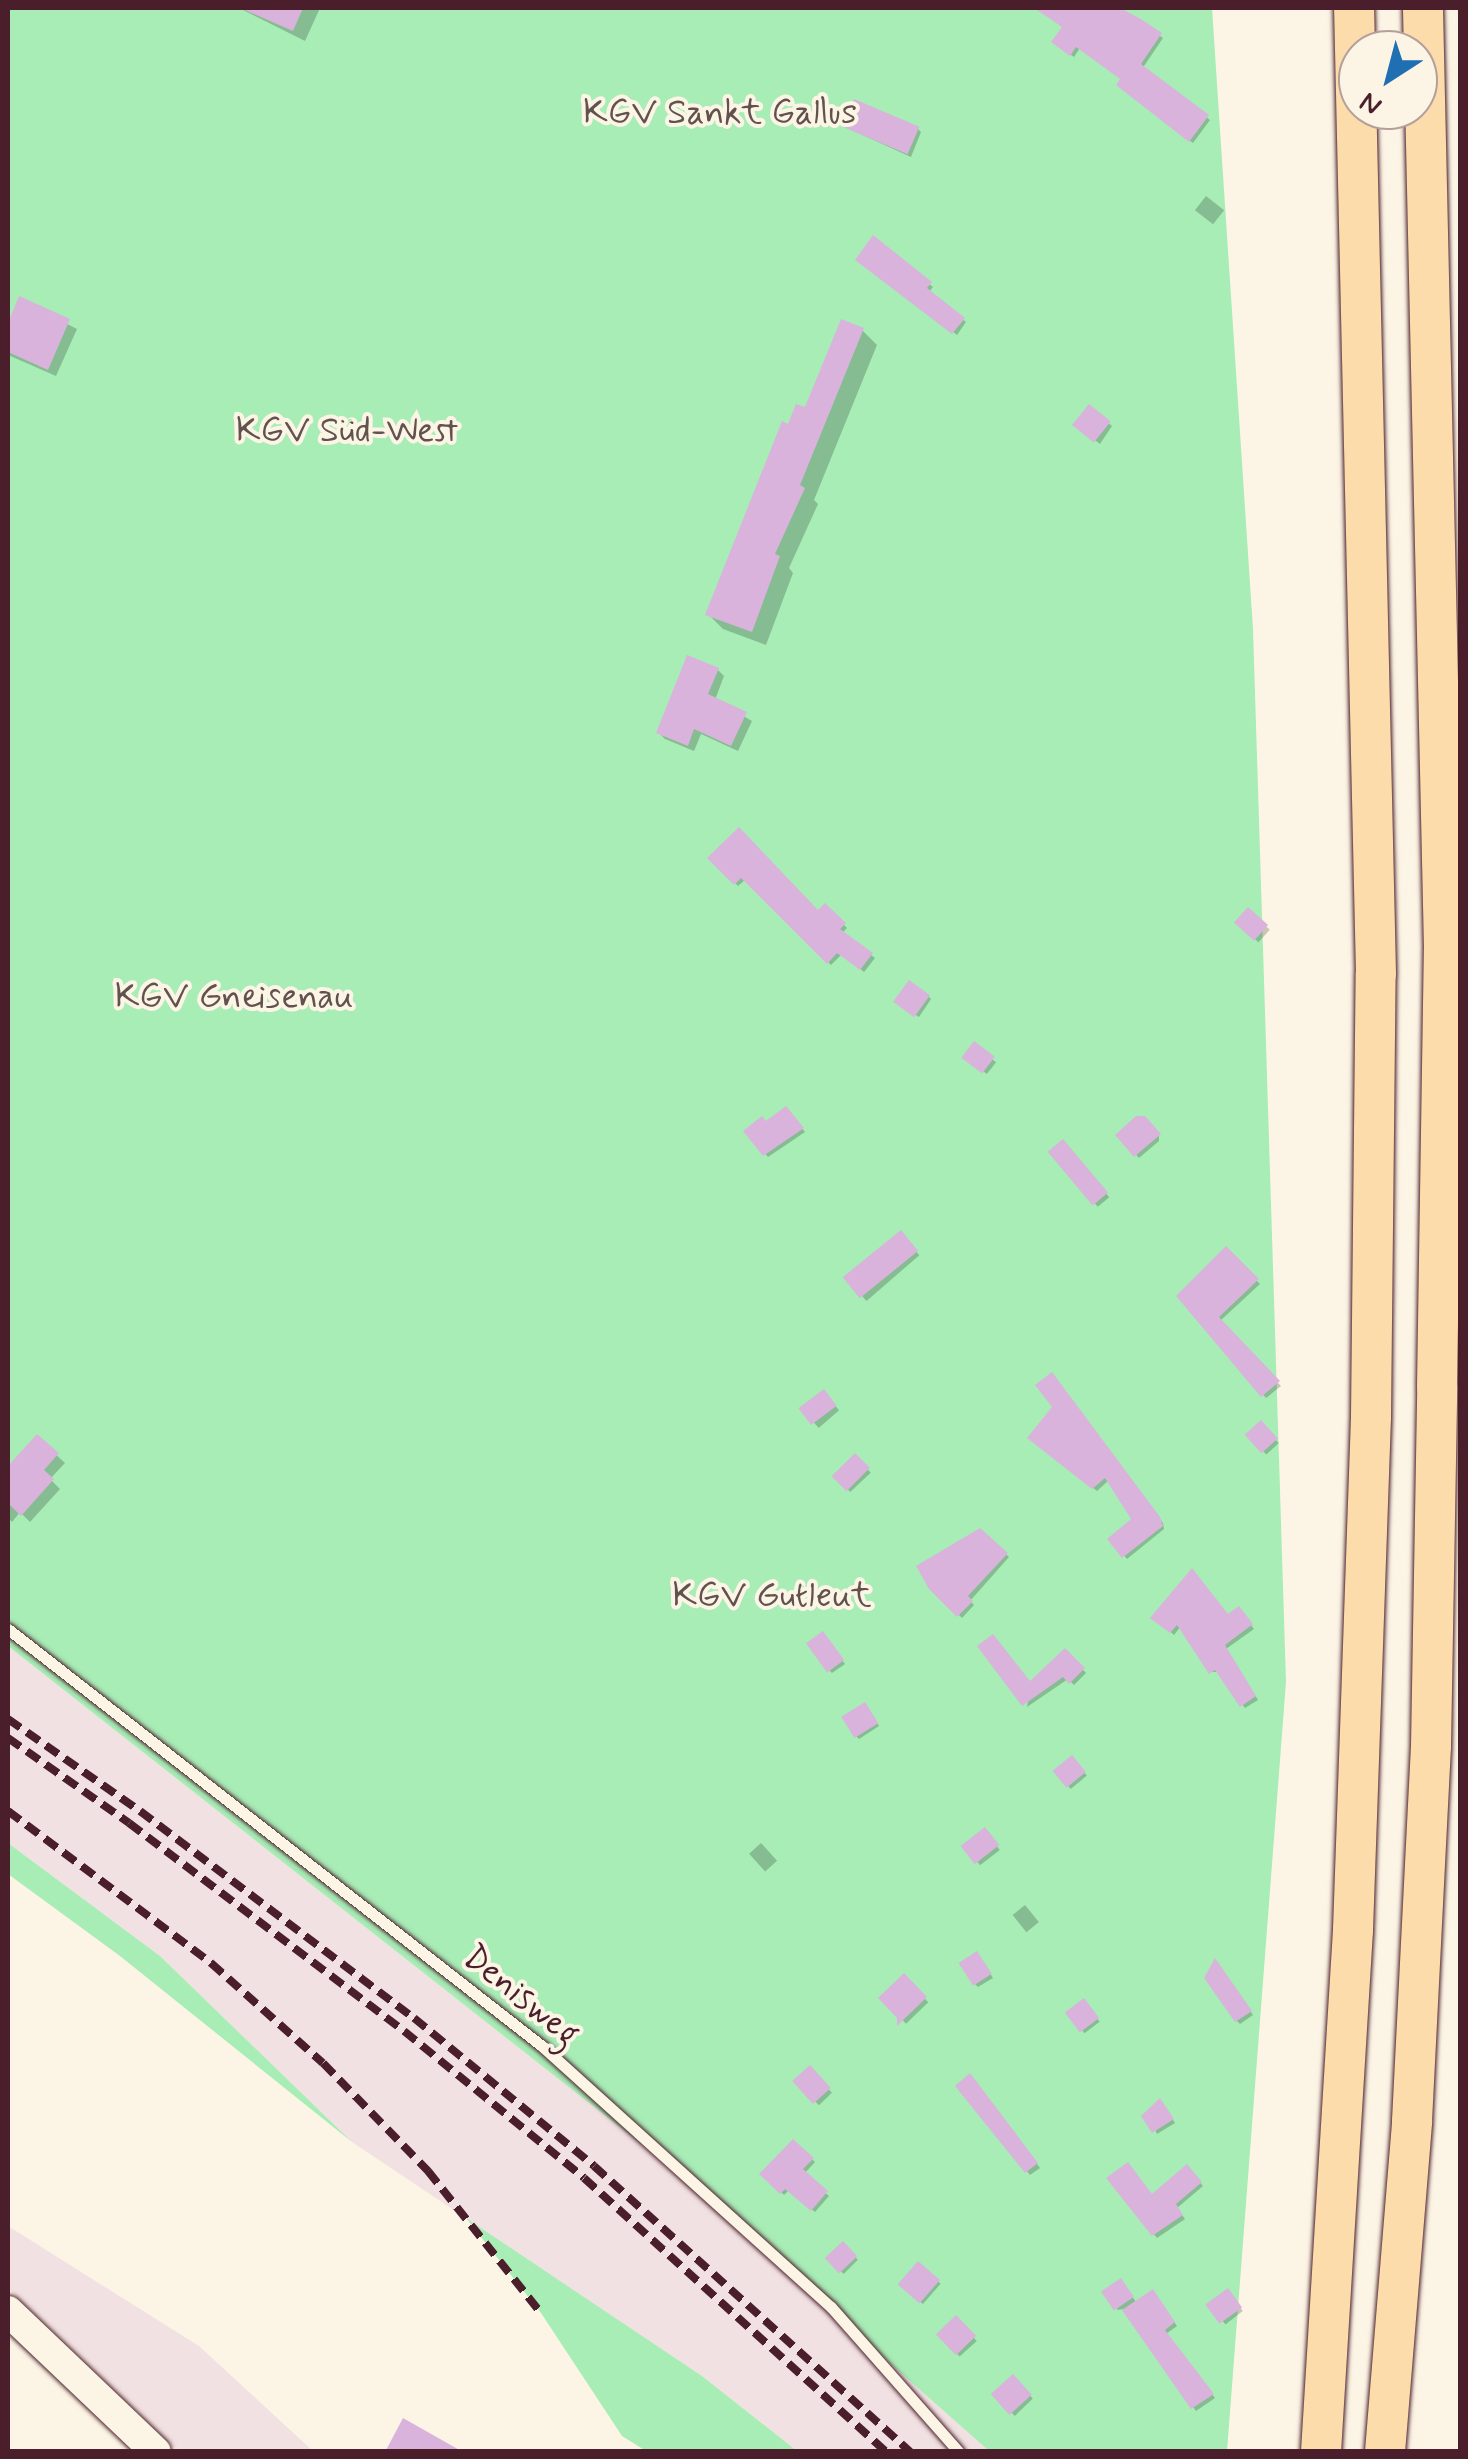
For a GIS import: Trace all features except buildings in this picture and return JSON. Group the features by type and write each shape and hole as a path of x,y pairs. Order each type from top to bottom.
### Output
{"highway":[{"path":"1320,2452 1354,1930 1371,1417 1376,974 1354,8"},
{"path":"1385,2452 1412,2120 1431,1746 1438,1367 1444,949 1423,8"}],"main road":[{"path":"9,2316 156,2452"}],"lane":[{"name":"Denisweg","path":"8,1629 556,2059 832,2308 959,2452"}],"shaded area":[{"path":"8,1646 650,2151 989,2451 797,2451 702,2376 352,2142 160,1956 8,1843"},
{"path":"8,2226 199,2346 313,2451 178,2451 8,2288"}],"green space":[{"name":"KGV Gutleut","path":"8,8 1212,8 1253,629 1286,1682 1227,2451 989,2451 650,2151 8,1646"},
{"path":"8,1843 160,1956 352,2142 120,1956 8,1874"},
{"path":"466,2218 702,2376 797,2451 646,2451 622,2436 541,2313"}],"railway":[{"path":"8,1719 140,1811 414,2018 594,2166 910,2452"},
{"path":"8,1738 129,1823 404,2031 584,2178 886,2452"},
{"path":"8,1811 211,1963 323,2063 428,2171 541,2313"}],"park label":[{"name":"KGV Sankt Gallus","path":"720,113"},
{"name":"KGV Süd-West","path":"347,431"},
{"name":"KGV Gneisenau","path":"234,997"}]}
